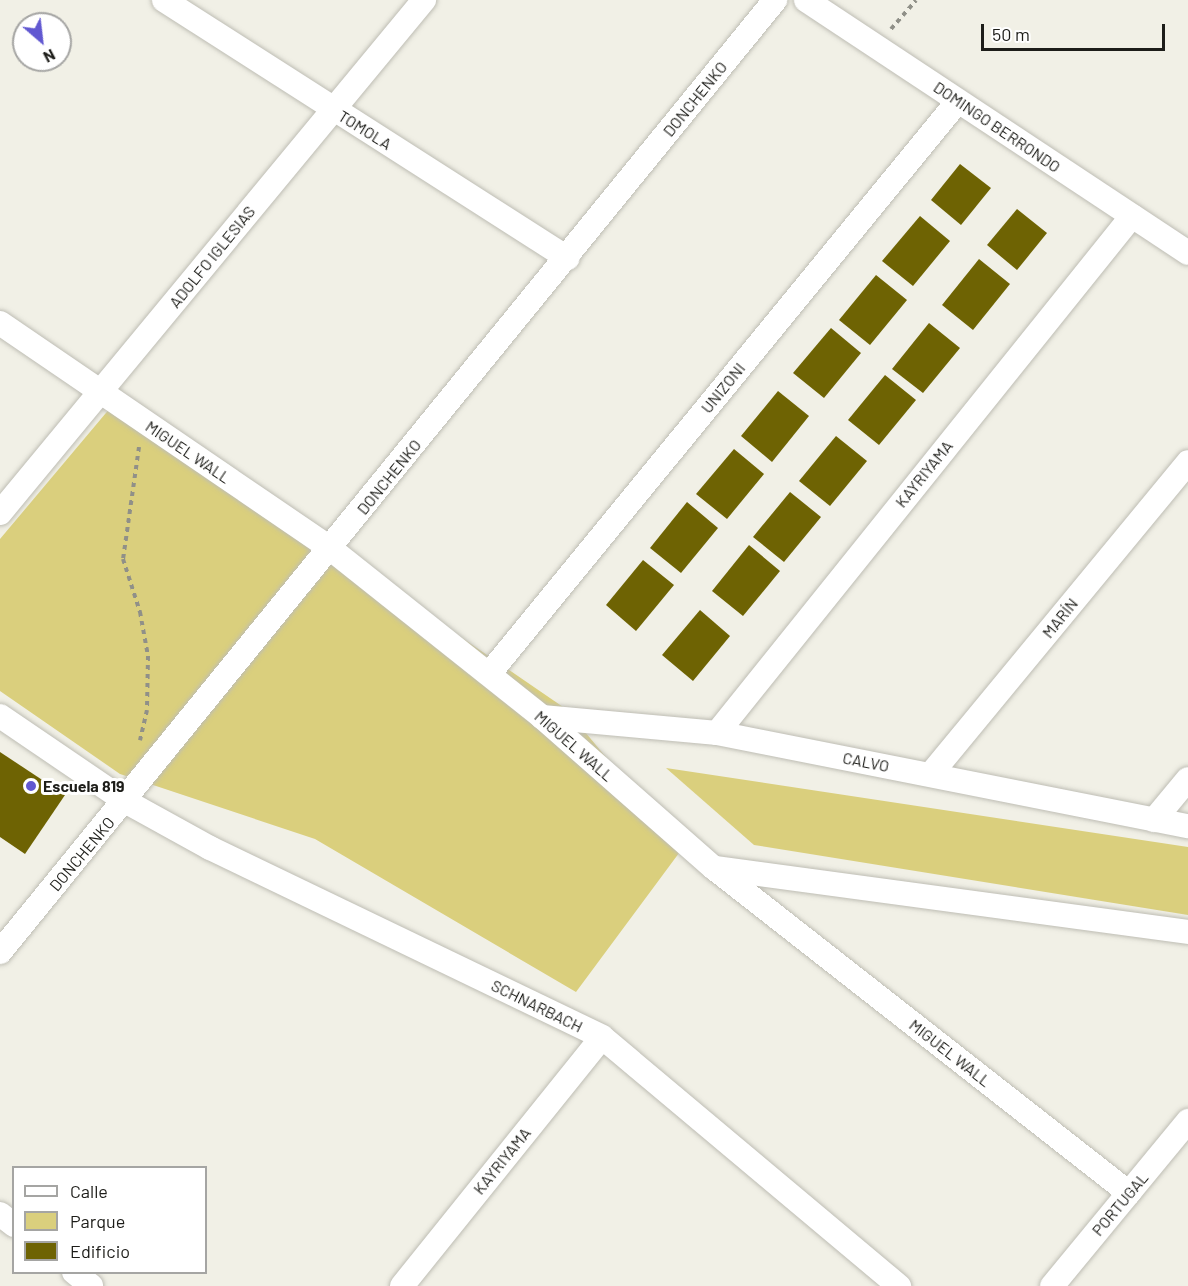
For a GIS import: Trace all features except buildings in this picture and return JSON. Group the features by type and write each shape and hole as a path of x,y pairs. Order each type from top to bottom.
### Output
{"street":[{"name":"TOMOLA","path":"164,0 567,258"},
{"name":"ADOLFO IGLESIAS","path":"0,513 424,0"},
{"name":"DONCHENKO","path":"0,952 331,549 775,0"},
{"name":"DOMINGO BERRONDO","path":"806,0 1188,253"},
{"name":"UNIZONI","path":"489,675 958,101"},
{"name":"KAYRIYAMA","path":"717,733 1132,216"},
{"name":"MIGUEL WALL","path":"0,323 331,549 542,717 714,868 1130,1193"},
{"name":"MARÍN","path":"931,774 1188,462"},
{"name":"SCHNARBACH","path":"0,716 125,801 210,848 602,1037 899,1286"},
{"name":"CALVO","path":"542,717 717,733 1188,826"},
{"path":"1154,820 1188,779"},
{"path":"714,868 1188,932"},
{"name":"KAYRIYAMA","path":"402,1286 602,1037"},
{"name":"PORTUGAL","path":"1052,1286 1188,1121"},
{"path":"76,1274 91,1286"}],"path":[{"path":"876,46 916,0"},
{"path":"133,439 140,448 123,559 140,612 148,656 147,710 139,744"}],"green space":[{"path":"116,401 566,709 682,849 576,992 315,839 120,774 0,691 0,539"},
{"path":"666,768 1188,847 1188,915 754,845"}],"place":[{"name":"Escuela 819","path":"31,786"}]}
